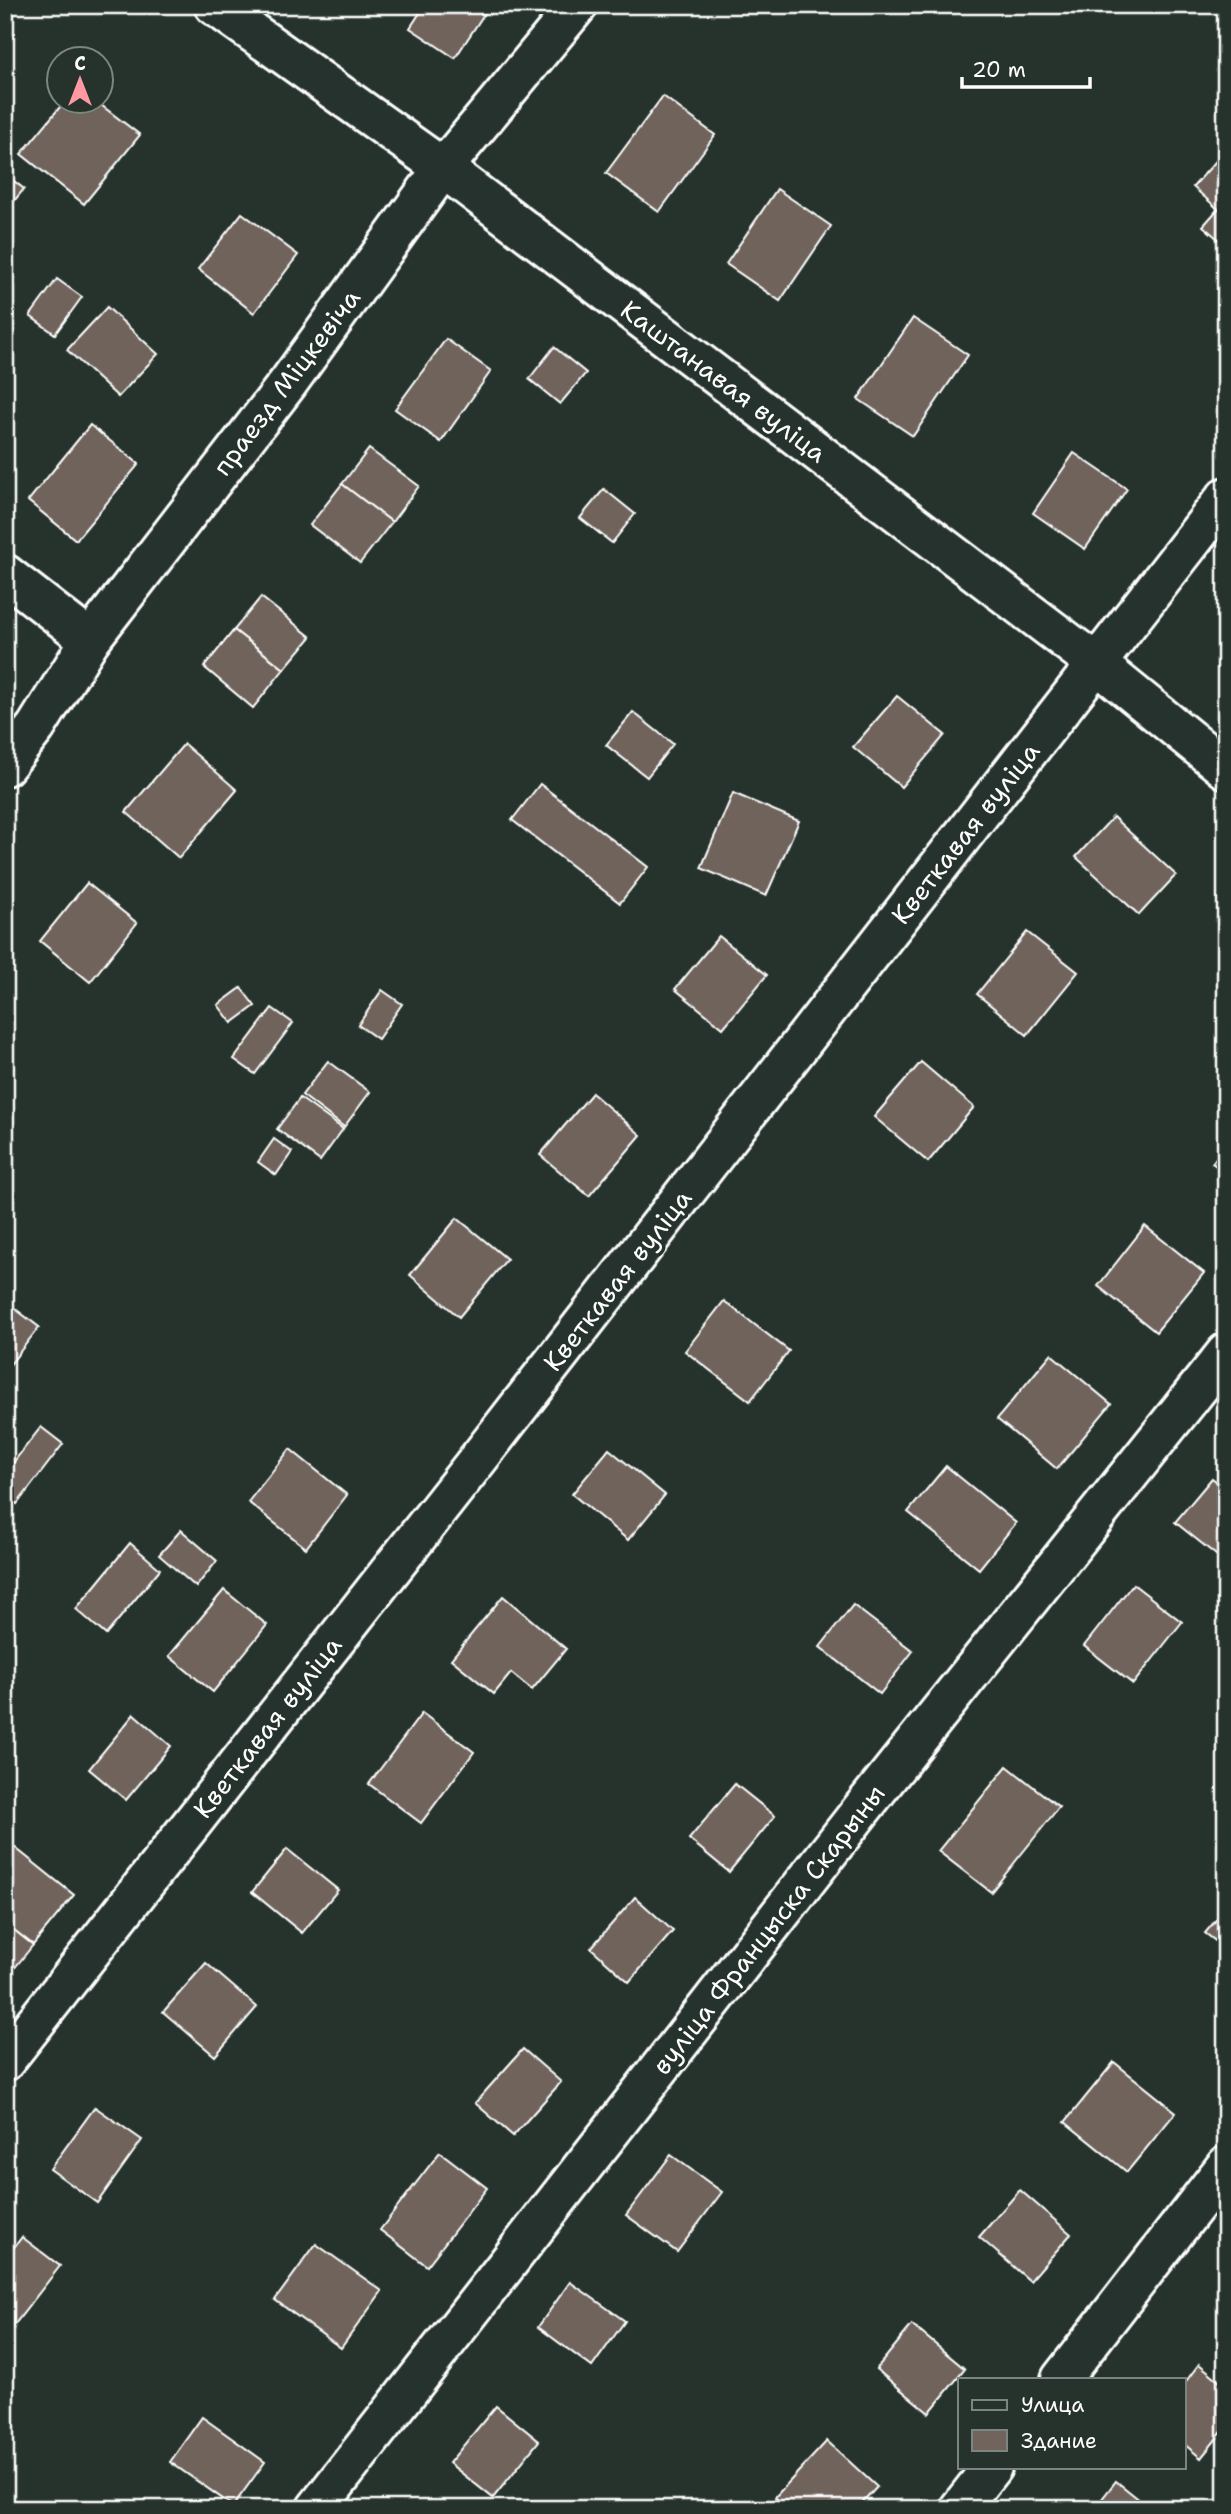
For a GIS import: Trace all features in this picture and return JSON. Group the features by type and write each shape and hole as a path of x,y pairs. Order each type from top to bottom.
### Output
{"street":[{"name":"Каштанавая вуліца","path":"214,5 443,168 1097,664 1226,769"},
{"name":"праезд Міцкевіча","path":"5,766 36,727 90,640 288,383 443,168 578,5"},
{"name":"Кветкавая вуліца","path":"5,2061 1226,497"},
{"path":"5,574 90,640"},
{"name":"вуліца Францыска Скарыны","path":"316,2509 853,1820 1226,1353"},
{"path":"1061,2378 1226,2166"},
{"path":"959,2509 991,2468"}],"building":[{"path":"425,5 490,5 455,58 410,28"},
{"path":"663,96 715,135 659,212 606,173"},
{"path":"52,116 115,116 140,135 84,204 21,154"},
{"path":"1222,154 1226,157 1226,246 1203,226 1218,209 1193,187"},
{"path":"5,174 24,189 5,212"},
{"path":"777,189 831,226 780,301 726,264"},
{"path":"242,213 298,255 254,313 198,269"},
{"path":"57,279 82,297 55,334 30,316"},
{"path":"107,307 158,354 118,397 67,350"},
{"path":"913,318 968,355 913,436 858,399"},
{"path":"446,339 491,371 441,442 395,409"},
{"path":"554,347 586,373 560,404 529,379"},
{"path":"90,425 139,464 76,540 28,501"},
{"path":"369,449 419,486 392,522 342,484"},
{"path":"1074,453 1127,489 1085,549 1033,513"},
{"path":"342,484 392,522 360,563 310,525"},
{"path":"604,489 635,514 612,543 580,518"},
{"path":"261,597 311,637 284,669 234,630"},
{"path":"234,630 284,669 253,708 204,667"},
{"path":"897,696 945,735 901,787 853,747"},
{"path":"633,712 673,744 647,777 606,745"},
{"path":"184,744 237,790 179,858 126,812"},
{"path":"540,784 648,867 620,903 512,820"},
{"path":"733,793 799,821 766,896 701,868"},
{"path":"1113,817 1176,875 1139,915 1076,857"},
{"path":"87,883 137,923 90,982 40,941"},
{"path":"1027,932 1078,972 1027,1035 977,994"},
{"path":"719,936 767,975 723,1028 675,989"},
{"path":"241,988 255,1006 232,1023 218,1005"},
{"path":"382,990 402,1004 378,1039 358,1025"},
{"path":"272,1008 293,1023 255,1074 234,1059"},
{"path":"328,1061 370,1092 344,1127 302,1095"},
{"path":"921,1062 974,1107 928,1162 874,1117"},
{"path":"592,1093 641,1135 589,1196 540,1155"},
{"path":"300,1098 343,1129 320,1161 277,1129"},
{"path":"274,1139 292,1152 276,1175 258,1162"},
{"path":"1226,1145 1226,1173 1212,1163"},
{"path":"457,1218 507,1259 459,1317 410,1275"},
{"path":"1145,1226 1204,1273 1156,1332 1098,1286"},
{"path":"5,1301 39,1327 5,1371"},
{"path":"724,1301 789,1351 750,1401 685,1351"},
{"path":"1051,1354 1111,1404 1057,1469 997,1419"},
{"path":"41,1427 63,1444 17,1504 5,1495 5,1473"},
{"path":"290,1449 347,1495 306,1548 248,1502"},
{"path":"609,1449 665,1495 628,1540 572,1494"},
{"path":"946,1466 1016,1523 979,1569 908,1512"},
{"path":"1212,1478 1226,1489 1226,1563 1175,1522"},
{"path":"181,1530 217,1561 196,1587 159,1555"},
{"path":"130,1543 160,1569 106,1635 76,1609"},
{"path":"1133,1584 1182,1622 1133,1684 1084,1646"},
{"path":"224,1590 267,1625 213,1692 169,1656"},
{"path":"503,1596 566,1649 532,1690 511,1673 494,1694 451,1659"},
{"path":"853,1605 913,1651 880,1694 820,1647"},
{"path":"422,1713 474,1752 421,1823 369,1784"},
{"path":"134,1714 171,1746 126,1800 89,1769"},
{"path":"1007,1766 1059,1807 991,1892 938,1851"},
{"path":"735,1784 775,1816 729,1872 689,1839"},
{"path":"13,1846 74,1895 33,1945 5,1923 5,1855"},
{"path":"287,1849 338,1890 302,1933 252,1892"},
{"path":"635,1897 673,1931 629,1982 591,1948"},
{"path":"1226,1908 1226,1949 1205,1933"},
{"path":"5,1923 33,1945 5,1980"},
{"path":"206,1963 257,2007 215,2056 163,2012"},
{"path":"523,2049 561,2082 513,2136 475,2103"},
{"path":"1114,2062 1176,2112 1127,2172 1065,2122"},
{"path":"95,2107 142,2140 97,2203 50,2169"},
{"path":"440,2152 487,2188 427,2266 380,2230"},
{"path":"671,2155 722,2192 677,2252 626,2215"},
{"path":"1020,2190 1071,2234 1030,2281 979,2237"},
{"path":"22,2237 60,2266 8,2333 5,2330 5,2259"},
{"path":"316,2244 382,2291 341,2348 275,2300"},
{"path":"570,2282 625,2321 592,2367 538,2327"},
{"path":"912,2325 965,2369 929,2413 876,2369"},
{"path":"1199,2364 1226,2386 1226,2427 1201,2458 1186,2446 1186,2381"},
{"path":"496,2406 539,2441 493,2498 449,2463"},
{"path":"202,2417 265,2462 233,2506 170,2462"},
{"path":"827,2441 877,2487 857,2509 787,2509 775,2497"},
{"path":"1116,2481 1151,2509 1094,2509"}]}
